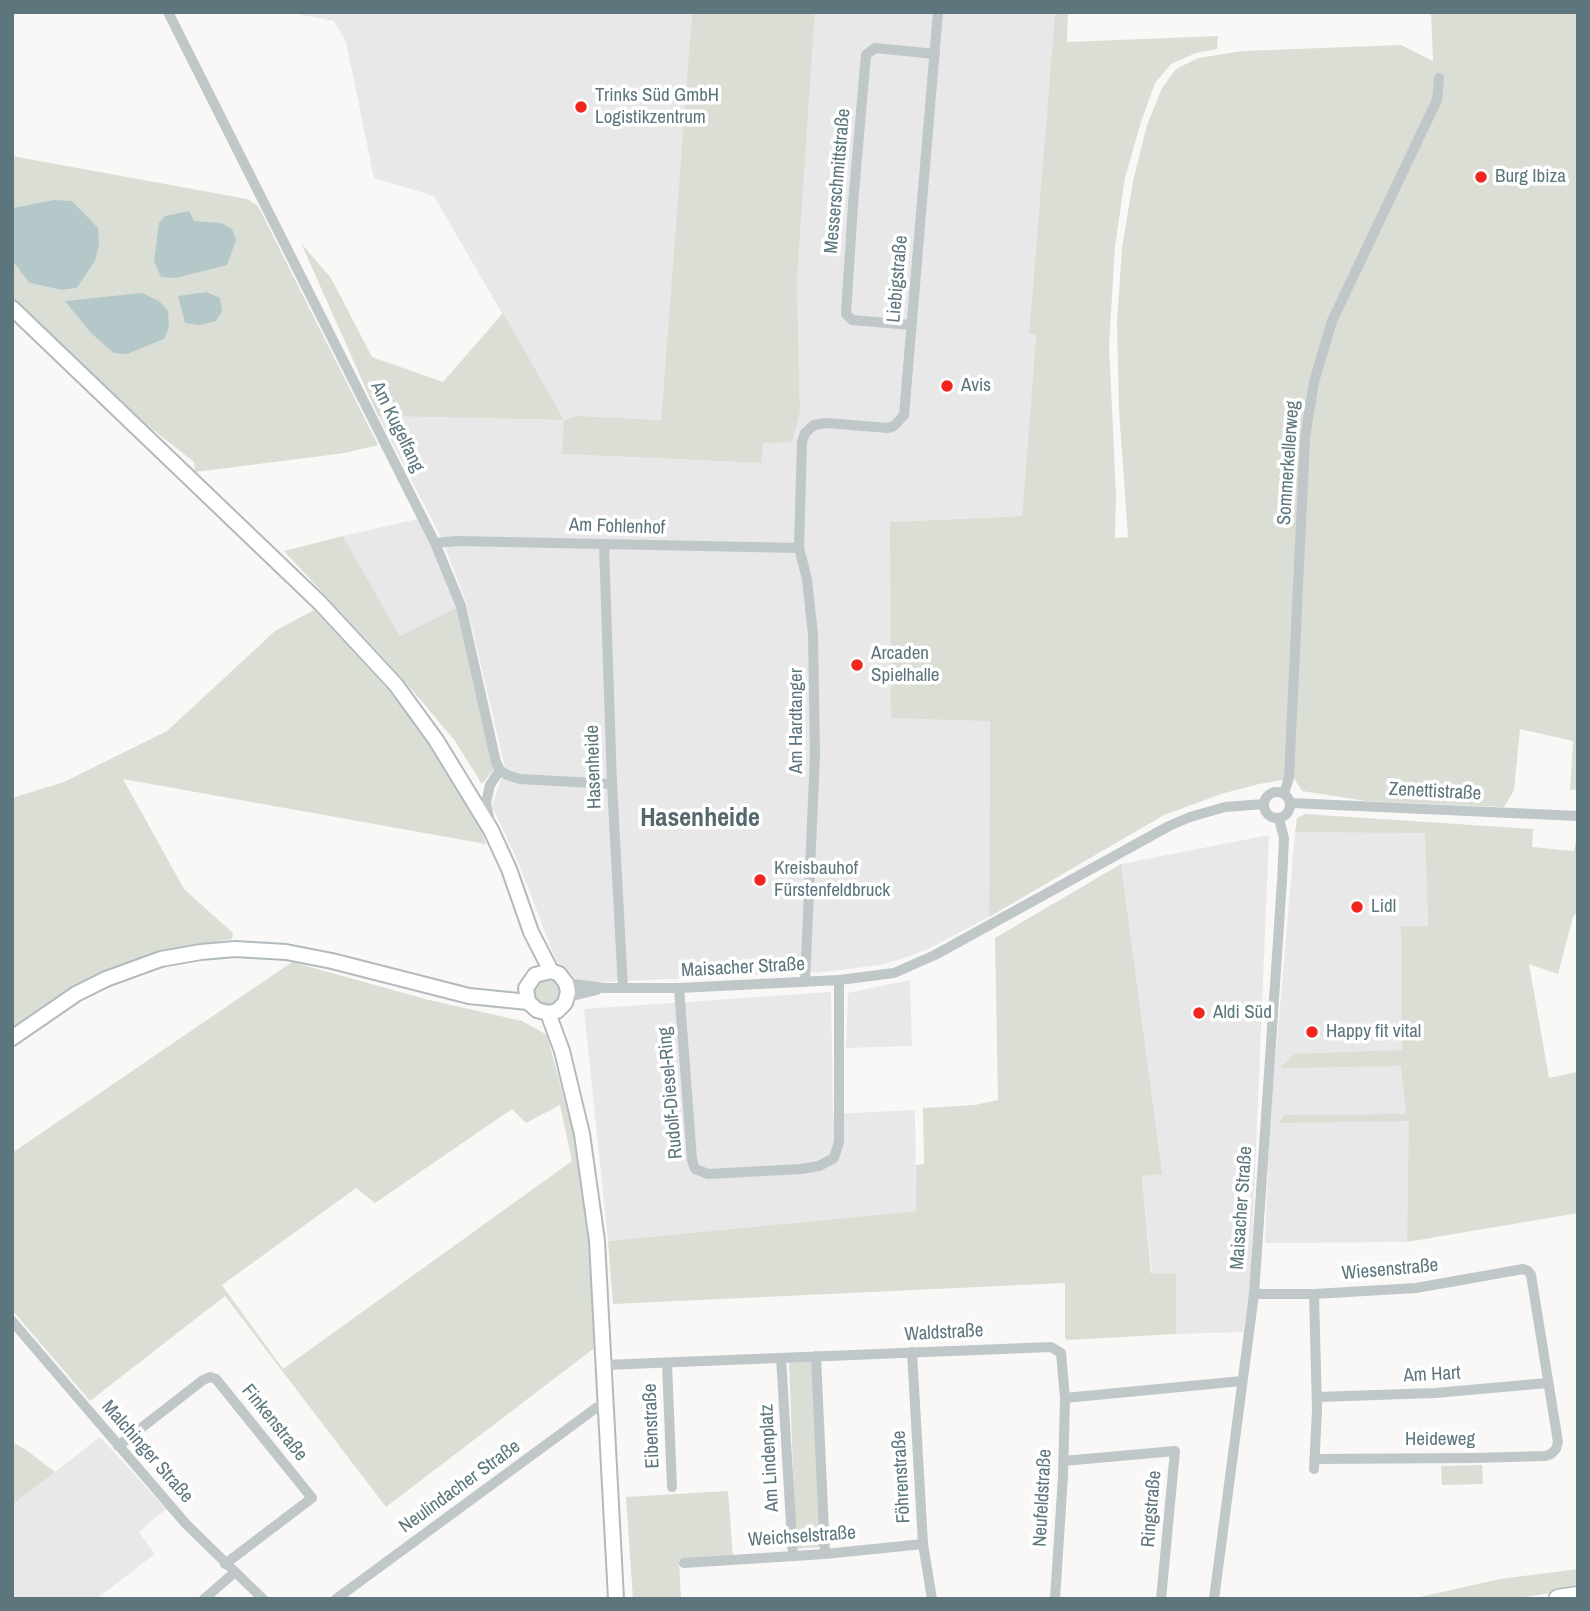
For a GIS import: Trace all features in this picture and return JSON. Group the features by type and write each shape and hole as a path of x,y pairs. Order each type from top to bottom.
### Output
{"highway":[{"path":"1559,1599 1578,1596"}],"main road":[{"path":"12,308 320,603 396,685 436,740 491,830 509,869 531,932 551,971 559,974 562,1051 582,1134 597,1241 616,1599"},
{"path":"528,1002 531,932"},
{"path":"12,1038 76,994 106,979 161,959 235,949 286,952 332,961 469,996 528,1002 537,1010 560,1000"},
{"path":"491,999 551,971"}],"street":[{"name":"Am Kugelfang","path":"168,12 435,543 461,606 500,770"},
{"name":"Liebigstraße","path":"801,460 805,433 814,425 826,423 888,428 901,420 908,394 911,325 938,12"},
{"name":"Messerschmittstraße","path":"911,325 852,320 846,314 866,55 875,48 935,54"},
{"name":"Sommerkellerweg","path":"1284,793 1289,778 1305,439 1314,382 1332,321 1437,100 1440,78"},
{"name":"Am Hardtanger","path":"801,460 799,548 807,579 813,635 816,755 805,982"},
{"name":"Am Fohlenhof","path":"435,543 457,541 799,548"},
{"name":"Hasenheide","path":"604,545 612,784 623,988"},
{"path":"491,830 486,803 490,785 500,770 520,779 612,784"},
{"path":"1272,793 1284,793 1291,803 1289,813 1279,819 1267,814 1264,804 1265,798 1272,793"},
{"name":"Zenettistraße","path":"1291,803 1578,816"},
{"name":"Maisacher Straße","path":"560,1000 604,988 679,988 839,981 894,973 922,962 1170,826 1225,807 1264,804"},
{"name":"Maisacher Straße","path":"1214,1599 1254,1294 1282,881 1284,838 1279,819"},
{"name":"Rudolf-Diesel-Ring","path":"679,988 692,1160 695,1169 708,1174 810,1168 834,1158 839,1142 839,981"},
{"name":"Wiesenstraße","path":"1254,1294 1314,1294 1416,1288 1528,1270 1548,1382"},
{"name":"Heideweg","path":"1314,1294 1317,1396 1315,1464 1545,1456 1556,1449 1558,1442 1548,1382"},
{"name":"Malchinger Straße","path":"12,1321 186,1524 263,1599"},
{"name":"Waldstraße","path":"605,1366 1051,1347 1061,1353 1065,1398"},
{"name":"Föhrenstraße","path":"912,1352 923,1544 932,1599"},
{"path":"816,1356 825,1554"},
{"name":"Am Lindenplatz","path":"781,1358 793,1556"},
{"name":"Eibenstraße","path":"667,1364 672,1487"},
{"name":"Finkenstraße","path":"118,1446 203,1380 210,1377 216,1380 312,1498 225,1564"},
{"path":"1065,1398 1242,1381"},
{"name":"Am Hart","path":"1317,1396 1435,1393 1548,1382"},
{"name":"Neufeldstraße","path":"1055,1599 1065,1398"},
{"name":"Neulindacher Straße","path":"336,1599 596,1408 606,1406"},
{"name":"Ringstraße","path":"1063,1461 1175,1451 1161,1599"},
{"name":"Weichselstraße","path":"684,1563 825,1554 923,1544"},
{"path":"204,1599 234,1573"}],"shaded area":[{"path":"262,12 692,12 661,420 578,416 565,420 562,454 760,463 763,443 800,411 797,282 815,12 1055,12 1029,333 1036,334 1022,516 890,522 990,721 989,917 928,949 904,958 880,965 824,972 581,983 556,961 519,864 492,806 505,767 466,602 441,537 378,416 564,420 434,196 374,178 346,42 334,21 293,13"},
{"path":"692,12 815,12 797,282 800,411 792,442 763,443 761,463 562,454 564,420 578,416 661,420"},
{"path":"1055,12 1068,12 1067,42 1218,36 1217,49 1196,53 1171,64 1155,83 1125,178 1115,246 1109,345 1116,495 1115,538 1128,537 1119,410 1117,323 1122,248 1133,181 1147,125 1162,88 1176,69 1198,58 1243,51 1401,45 1433,61 1431,12 1578,12 1578,789 1570,790 1573,741 1520,729 1514,790 1504,807 1366,801 1302,791 1294,778 1259,784 1221,794 1164,815 989,917 990,721 891,718 890,522 1022,516 1036,335 1029,334"},
{"path":"12,156 247,199 258,206 378,445 345,453 195,472 194,462 128,410 12,297 12,260 29,283 61,290 77,288 95,261 53,200 12,208"},
{"path":"53,200 72,201 98,228 99,244 95,261 77,288 61,290 29,283 12,260 12,208"},
{"path":"189,211 194,221 221,223 232,229 236,240 227,265 176,278 161,277 154,261 159,223 165,216"},
{"path":"301,243 331,278 372,357 443,382 503,313 564,420 378,416"},
{"path":"207,292 220,298 222,311 216,321 199,325 185,323 178,296"},
{"path":"142,293 159,301 168,311 169,327 164,339 127,354 114,353 91,333 65,301"},
{"path":"418,519 431,541 458,607 400,636 343,536"},
{"path":"343,536 400,636 458,607 495,768 482,784 455,741 403,679 284,551"},
{"path":"314,610 389,691 437,753 478,821 486,844 123,779 184,889 233,933 232,939 177,948 133,960 57,996 12,1028 12,798 64,782 167,731 275,631"},
{"path":"1305,814 1533,829 1532,847 1574,851 1578,830 1578,911 1573,917 1558,974 1529,964 1549,1078 1578,1070 1578,1213 1407,1242 1409,1121 1279,1123 1285,1115 1406,1114 1401,1066 1280,1068 1295,1054 1402,1050 1401,926 1428,926 1425,833 1295,832 1297,818"},
{"path":"1295,832 1425,832 1428,926 1401,926 1410,1121 1407,1242 1265,1243 1270,1123"},
{"path":"1269,835 1250,1293 1243,1332 1176,1334 1176,1274 1152,1273 1142,1175 1161,1174 1121,864"},
{"path":"1121,864 1162,1174 1142,1176 1151,1273 1176,1274 1176,1334 1067,1340 1065,1283 613,1304 608,1241 916,1211 916,1165 924,1164 923,1108 975,1105 998,1100 995,938"},
{"path":"292,962 429,1000 522,1021 547,1035 573,1132 589,1245 597,1346 386,1507 225,1296 90,1401 12,1310 12,1153","holes":["560,1105 572,1161 283,1369 222,1285 356,1188 375,1203 512,1109 526,1123"]},
{"path":"552,976 563,987 559,1002 550,1007 535,1002 531,987 534,982"},
{"path":"910,980 912,1046 846,1048 848,993"},
{"path":"831,992 833,1114 915,1110 916,1211 608,1241 584,1009"},
{"path":"814,1359 820,1547 796,1549 789,1361"},
{"path":"100,1437 166,1509 139,1532 155,1554 96,1599 12,1599 12,1505"},
{"path":"12,1442 55,1472 12,1505"},
{"path":"1482,1465 1483,1484 1442,1485 1441,1466"},
{"path":"728,1491 733,1557 679,1560 681,1599 633,1599 626,1497"},
{"path":"1578,1569 1578,1589 1511,1599 1411,1599 1500,1579"}],"place":[{"name":"Trinks Süd GmbH Logistikzentrum","path":"581,107"},
{"name":"Burg Ibiza","path":"1481,177"},
{"name":"Avis","path":"947,386"},
{"name":"Arcaden Spielhalle","path":"857,665"},
{"name":"Kreisbauhof Fürstenfeldbruck","path":"760,880"},
{"name":"Lidl","path":"1357,907"},
{"name":"Aldi Süd","path":"1199,1013"},
{"name":"Happy fit vital","path":"1312,1032"}],"district":[{"name":"Hasenheide","path":"700,819"}]}
